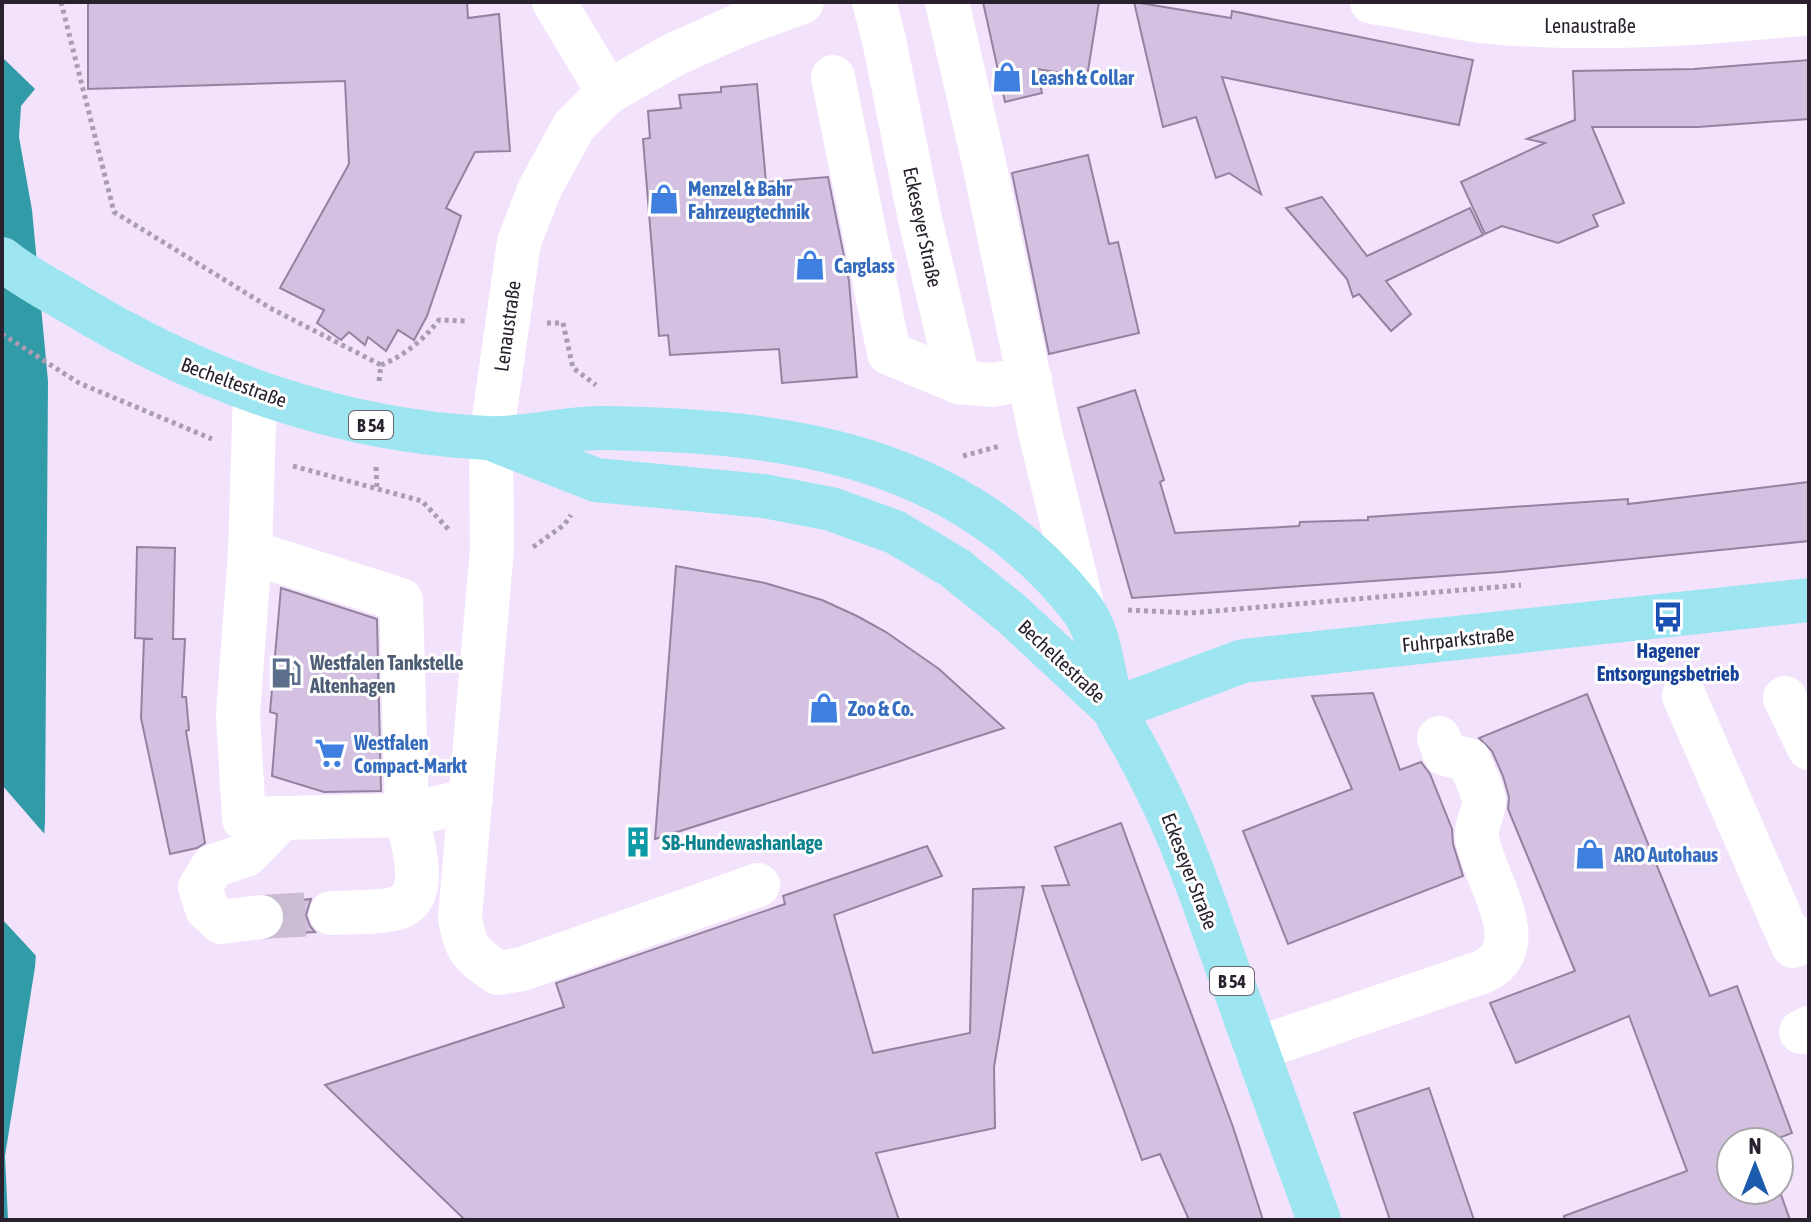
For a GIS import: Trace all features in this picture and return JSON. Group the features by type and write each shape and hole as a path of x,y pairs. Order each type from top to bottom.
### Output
{"main road":[{"name":"Becheltestraße","path":"2,259 102,322 180,363 255,393 375,426 491,439 602,428 738,436 835,451 891,468 942,491 992,522 1038,560 1083,609 1103,657 1114,709"},
{"name":"Becheltestraße","path":"491,439 596,480 764,496 831,509 895,532 966,577 1011,613 1114,709"},
{"name":"Fuhrparkstraße","path":"1114,709 1243,661 1809,600"},
{"name":"Eckeseyer Straße","path":"1114,709 1155,786 1183,848 1319,1220"}],"street":[{"path":"554,2 608,92"},
{"name":"Lenaustraße","path":"758,885 522,969 498,973 473,956 462,936 460,917 492,549 491,439 519,242 540,188 574,126 608,92 742,12 802,2"},
{"name":"Eckeseyer Straße","path":"874,2 920,219 959,382"},
{"path":"947,2 1041,436 1083,609"},
{"name":"Lenaustraße","path":"1372,2 1514,24 1616,26 1715,23 1809,13"},
{"path":"833,77 889,353 959,382 991,385 1030,379"},
{"path":"843,127 897,103"},
{"path":"255,393 250,552 238,714 244,819 407,815 471,800"},
{"path":"250,552 401,600 407,815 419,882 412,897 401,907 331,913"},
{"path":"1684,696 1793,946 1809,939"},
{"path":"1785,698 1809,748"},
{"path":"1256,1049 1496,966 1507,937 1505,920 1477,836 1484,800 1469,760 1445,754 1439,738"},
{"path":"261,917 221,922 207,909 200,887 213,866 246,855 282,818"}],"path":[{"path":"61,2 114,212 272,309 381,365 401,357 439,320 507,323"},
{"path":"2,334 79,383"},
{"path":"377,490 375,426 381,365"},
{"path":"1083,609 1190,613 1530,584"}],"water":[{"path":"2,57 35,89 21,106 19,137 32,210 48,381 45,822 35,967 5,1156 8,1220 2,1220"}],"pier":[{"path":"2,785 48,838 40,960 2,919"}],"building":[{"path":"88,2 467,2 468,18 499,14 510,151 475,152 446,208 461,216 427,316 414,340 398,330 386,351 368,337 365,345 349,332 341,340 317,323 324,310 280,288 349,164 345,81 88,89"},
{"path":"983,2 1099,2 1087,77 1037,69 1042,93 1005,102"},
{"path":"1134,2 1231,18 1232,11 1473,60 1459,125 1222,77 1261,194 1229,173 1216,178 1196,117 1163,127"},
{"path":"1809,60 1809,119 1698,127 1592,127 1624,203 1593,215 1598,226 1558,243 1502,226 1485,234 1461,182 1545,143 1527,139 1575,120 1573,71 1694,69"},
{"path":"757,84 766,182 828,177 849,281 857,377 782,383 779,349 670,355 668,335 659,336 643,139 650,138 648,111 681,108 679,95 721,92 721,87"},
{"path":"1088,155 1109,244 1118,242 1139,333 1049,354 1012,173"},
{"path":"1322,197 1367,256 1470,208 1483,235 1386,281 1411,314 1391,331 1359,294 1353,297 1347,279 1286,208"},
{"path":"1135,390 1164,480 1160,482 1175,533 1628,499 1628,504 1809,482 1809,541 1501,572 1132,598 1078,408"},
{"path":"137,547 175,548 173,639 185,639 182,697 186,697 189,730 186,731 205,843 170,854 141,718 144,639 153,639 135,638"},
{"name":"Zoo & Co.","path":"676,566 765,583 822,600 857,616 939,669 1004,728 655,839"},
{"path":"281,588 377,619 381,791 324,792 272,776 277,714 270,712"},
{"path":"1373,693 1400,770 1421,762 1430,774 1452,829 1453,844 1463,876 1288,944 1243,831 1352,789 1312,696"},
{"path":"1587,694 1710,996 1737,986 1789,1126 1715,1126 1715,1206 1785,1206 1790,1220 1564,1220 1564,1216 1687,1171 1629,1016 1516,1063 1490,1003 1575,971 1508,809 1509,797 1503,776 1492,751 1479,738"},
{"path":"1121,823 1233,1127 1263,1220 1189,1220 1160,1154 1142,1160 1042,886 1069,885 1055,847"},
{"path":"927,846 942,876 834,915 873,1053 970,1033 973,889 1024,887 994,1067 995,1128 876,1153 899,1220 465,1220 325,1085 564,1007 556,983 785,904 783,896"},
{"path":"311,899 306,915 315,932 278,934 284,926 286,915 281,902"},
{"path":"1429,1088 1474,1220 1390,1220 1354,1113"}],"tunnel":[{"path":"261,917 331,913"}],"place":[{"name":"Leash & Collar","path":"1007,77"},
{"name":"Menzel & Bahr Fahrzeugtechnik","path":"664,199"},
{"name":"Carglass","path":"810,265"},
{"name":"Hagener Entsorgungsbetrieb","path":"1668,617"},
{"name":"Westfalen Tankstelle Altenhagen","path":"286,673"},
{"name":"Zoo & Co.","path":"824,708"},
{"name":"Westfalen Compact-Markt","path":"330,753"},
{"name":"SB-Hundewashanlage","path":"638,842"},
{"name":"ARO Autohaus","path":"1590,854"}]}
